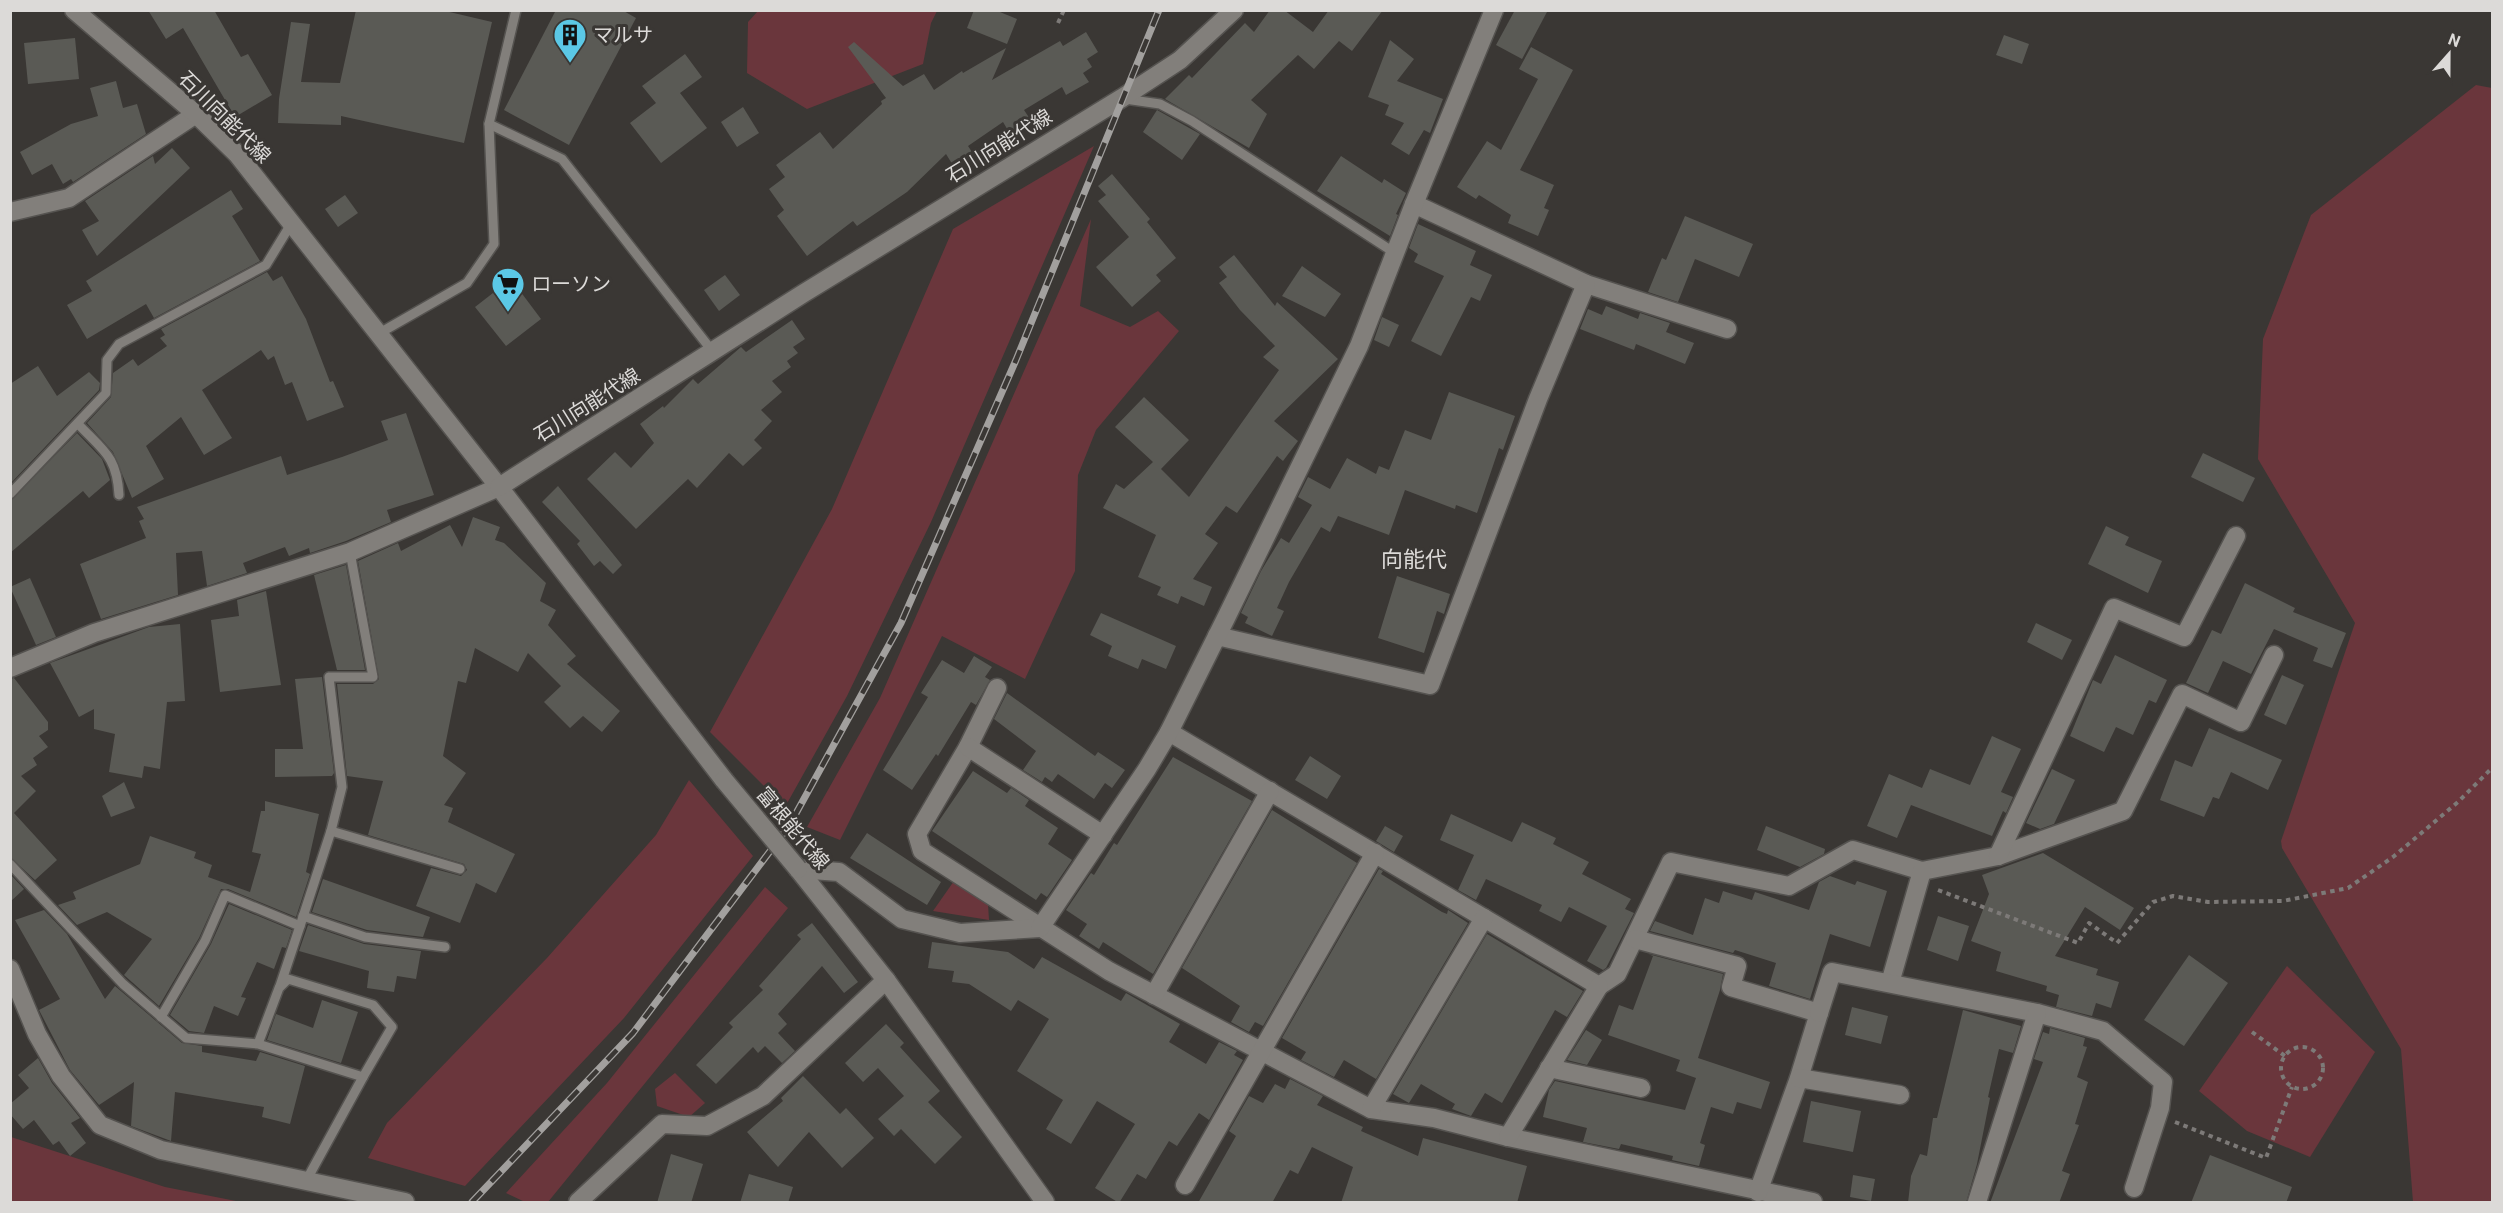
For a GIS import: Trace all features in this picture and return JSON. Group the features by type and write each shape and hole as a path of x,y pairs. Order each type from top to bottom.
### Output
{"street":[{"name":"石川向能代線","path":"74,10 196,114 237,154 499,487 1042,145 1122,98 1180,60 1234,10"},
{"path":"1040,928 1103,836 1169,732 1217,636 1359,346 1414,204 1494,10"},
{"path":"10,212 69,198 196,114"},
{"path":"1414,204 1586,284 1727,329"},
{"path":"1217,636 1430,685 1538,399 1586,284"},
{"path":"10,668 94,633 350,552 499,487"},
{"name":"富根能代線","path":"499,487 724,780 798,869 885,980 1045,1203"},
{"path":"1998,856 2114,608 2184,637 2236,536"},
{"path":"1508,1137 1599,986 1617,974 1671,862 1790,886 1853,849 1922,871 1998,856 2123,812 2182,694 2241,723 2274,655"},
{"path":"997,688 968,747 917,834 922,851 1040,928 1154,995 1371,1109 1434,1118 1508,1137 1813,1203"},
{"path":"1169,732 1599,986"},
{"path":"968,747 1103,836"},
{"path":"1154,995 1270,791"},
{"path":"1185,1185 1375,853"},
{"path":"798,869 839,872 902,919 914,922 960,933 1040,928"},
{"path":"1890,983 1922,871"},
{"path":"1371,1109 1484,918"},
{"path":"1635,939 1737,966 1731,987 1819,1013"},
{"path":"10,969 37,1034 61,1076 100,1125 161,1150 404,1202"},
{"path":"1758,1192 1799,1077 1832,972 2037,1013 2103,1030 2163,1082 2158,1114 2134,1188"},
{"path":"578,1203 662,1124 707,1126 763,1096 885,980"},
{"path":"1977,1203 2037,1013"},
{"path":"1549,1068 1641,1088"},
{"path":"1799,1077 1900,1095"}],"lane":[{"path":"378,334 467,283 494,244 489,124 516,10"},
{"path":"1122,98 1160,104 1192,121 1395,253"},
{"path":"489,124 562,159 713,352"},
{"path":"10,494 79,425 106,393 107,360 119,344 267,265 291,224"},
{"path":"79,425 107,454 118,471 119,495"},
{"path":"258,1044 300,926 331,831 342,787 329,678 373,677 350,552"},
{"path":"331,831 460,869"},
{"path":"10,864 123,984 186,1038 258,1044 363,1077"},
{"path":"161,1017 205,941 225,896 300,926"},
{"path":"303,916 365,937 445,947"},
{"path":"279,988 288,979 374,1005 392,1027 306,1181"}],"path":[{"path":"1058,24 1064,10"},
{"path":"1922,871 1934,888 2078,943 2089,923 2117,942 2153,902 2173,896 2208,902 2283,901 2348,888 2393,857 2458,802 2493,768"},
{"path":"2252,1032 2285,1056"},
{"path":"2304,1047 2317,1053 2323,1065 2322,1078 2312,1088 2292,1087 2286,1082 2281,1070 2285,1056 2290,1051 2304,1047"},
{"path":"2158,1114 2266,1158 2292,1087"}],"shaded area":[{"path":"758,11 937,11 931,23 923,64 807,109 747,73 748,22"},
{"path":"2476,85 2492,88 2492,1202 2413,1202 2401,1049 2282,848 2281,841 2355,623 2258,459 2263,339 2311,215"},
{"path":"1094,146 931,522 847,696 785,807 710,732 832,509 953,229"},
{"path":"1091,219 1080,306 1130,327 1158,311 1179,331 1096,430 1078,475 1075,571 1025,679 942,636 840,840 807,827 880,698"},
{"path":"689,780 753,856 624,1018 465,1186 368,1158 387,1123 547,958 656,835"},
{"path":"954,881 988,904 989,920 933,911"},
{"path":"765,887 788,908 548,1202 525,1202 506,1193 607,1083"},
{"path":"2287,966 2375,1052 2310,1157 2247,1131 2199,1091"},
{"path":"675,1073 705,1103 689,1117 657,1106 655,1089"},
{"path":"11,1137 165,1187 241,1202 11,1202"}],"building":[{"path":"148,10 214,10 241,57 248,54 272,95 235,117 183,28 166,39"},
{"path":"356,10 441,10 492,22 464,143 341,116 341,125 278,123 279,99 291,22 310,24 301,82 340,83"},
{"name":"マルサ","path":"556,10 622,10 636,18 569,145 504,110"},
{"path":"974,10 995,10 1017,19 1007,44 967,28"},
{"path":"1270,10 1284,10 1313,32 1329,10 1383,10 1352,51 1339,41 1314,69 1298,55 1251,100 1267,114 1249,148 1165,99 1189,75 1192,78 1245,23 1254,32"},
{"path":"1515,10 1548,10 1522,59 1496,45"},
{"path":"1086,32 1098,52 1087,59 1092,67 1083,73 1089,82 1066,95 1062,87 1024,110 1030,119 1009,132 1003,122 968,146 974,155 954,167 946,154 907,192 857,226 853,221 807,256 777,216 784,210 769,189 785,177 776,165 820,132 833,149 886,98 848,47 854,42 903,86 924,74 934,90 962,71 963,73 1006,48 992,80 1060,41 1063,46"},
{"path":"2004,35 2029,44 2022,64 1996,55"},
{"path":"75,38 79,79 28,84 24,43"},
{"path":"1390,40 1414,59 1397,81 1443,99 1430,133 1424,130 1409,155 1391,144 1404,123 1385,115 1389,105 1368,97"},
{"path":"1531,47 1573,70 1520,170 1554,185 1544,208 1549,210 1538,236 1508,223 1511,215 1479,195 1476,199 1457,187 1487,141 1501,150 1538,79 1519,69"},
{"path":"685,54 702,77 680,93 707,128 661,163 630,123 656,103 642,86"},
{"path":"116,81 123,108 137,104 146,134 73,182 71,179 63,184 52,164 32,175 20,152 71,124 98,116 90,88"},
{"path":"743,107 759,133 737,147 721,122"},
{"path":"1157,110 1200,134 1182,160 1143,132"},
{"path":"172,148 190,168 97,256 82,230 99,221 85,201 153,156 155,164"},
{"path":"1341,156 1382,183 1384,179 1406,193 1396,214 1398,215 1390,236 1317,191"},
{"path":"1112,174 1150,219 1147,222 1176,258 1156,275 1161,281 1132,307 1096,267 1129,237 1098,201 1106,195 1098,186"},
{"path":"231,190 243,209 232,216 260,261 154,318 146,304 87,339 67,305 92,291 86,281"},
{"path":"345,195 358,213 338,227 325,209"},
{"path":"1685,216 1753,244 1739,277 1695,259 1678,302 1648,292 1662,258 1666,260"},
{"path":"1418,224 1476,251 1470,265 1492,275 1480,301 1471,297 1441,356 1411,341 1444,276 1414,262 1418,254 1409,248"},
{"path":"1234,255 1275,306 1277,302 1338,359 1274,421 1298,441 1283,461 1277,456 1237,513 1226,506 1205,534 1218,543 1193,579 1212,587 1204,606 1181,596 1178,604 1157,595 1161,587 1138,577 1156,535 1103,508 1116,484 1124,489 1153,462 1115,427 1144,397 1189,440 1161,469 1189,497 1279,370 1263,357 1275,346 1240,310 1219,283 1227,277 1219,267"},
{"path":"1302,266 1341,294 1325,317 1282,296"},
{"path":"267,272 273,281 282,276 306,319 330,382 333,381 344,407 307,421 292,382 285,385 274,356 268,360 261,350 202,390 232,438 204,455 181,417 146,446 164,479 132,498 113,452 87,423 111,397 113,373 133,359 138,366 167,346 160,338 165,335 161,329"},
{"path":"725,275 740,295 719,311 704,290"},
{"name":"ローソン","path":"511,279 541,319 506,346 475,307"},
{"path":"1606,306 1638,319 1640,313 1670,323 1666,332 1694,343 1685,364 1636,344 1634,350 1580,329 1588,309 1602,315"},
{"path":"1382,317 1399,325 1389,347 1374,340"},
{"path":"792,320 805,339 793,347 798,353 787,361 791,367 772,381 782,392 761,410 772,421 754,440 762,448 743,466 729,453 697,488 688,479 636,529 587,479 615,452 631,468 654,443 640,424 663,406 664,408 693,379 698,384 741,347 746,352"},
{"path":"38,366 57,396 89,372 100,383 99,390 10,484 10,384"},
{"path":"1449,392 1515,416 1503,450 1499,448 1477,513 1456,505 1455,509 1405,490 1389,535 1338,516 1330,532 1321,527 1289,582 1277,608 1284,611 1272,636 1245,623 1248,617 1241,613 1261,571 1281,538 1289,543 1312,505 1298,497 1308,477 1330,489 1347,458 1376,474 1379,466 1389,470 1405,430 1431,440"},
{"path":"406,413 434,495 387,510 391,522 346,541 310,553 309,548 289,556 285,547 243,563 247,573 207,586 202,551 176,553 178,595 101,619 80,564 146,538 139,521 144,519 137,507 281,456 287,475 342,457 388,440 381,421"},
{"path":"77,433 102,459 110,480 89,498 83,491 10,553 10,501"},
{"path":"2203,453 2255,478 2243,502 2191,477"},
{"path":"558,486 622,565 613,574 600,561 594,566 577,544 580,541 542,502"},
{"path":"473,517 500,527 495,540 504,543 546,583 540,601 556,610 548,625 576,656 567,664 620,711 602,732 583,716 570,728 544,702 561,686 528,653 518,672 475,648 466,683 458,681 443,756 466,773 444,805 453,808 448,822 515,854 496,893 476,883 460,923 416,906 431,868 461,876 467,870 464,864 368,835 383,781 347,776 337,684 373,684 379,679 358,561 398,543 401,551 450,525 462,547"},
{"path":"2106,526 2129,537 2125,545 2162,561 2148,593 2088,564"},
{"path":"346,565 365,670 337,670 314,575"},
{"path":"1397,576 1450,594 1444,614 1437,611 1424,653 1378,638"},
{"path":"30,578 56,637 36,645 10,587"},
{"path":"2245,583 2295,608 2293,612 2346,633 2332,668 2313,661 2318,648 2274,629 2251,674 2223,661 2208,693 2186,683 2212,630 2221,634"},
{"path":"266,591 281,685 220,692 211,620 239,616 237,600"},
{"path":"1101,613 1176,646 1166,669 1142,659 1138,669 1108,656 1112,646 1090,635"},
{"path":"2036,623 2072,640 2062,660 2027,642"},
{"path":"180,624 185,701 167,702 160,769 144,766 142,778 109,772 115,734 94,729 94,709 79,717 50,663 149,627"},
{"path":"2115,655 2167,680 2156,703 2149,700 2133,735 2116,727 2104,752 2070,736 2093,680 2101,684"},
{"path":"974,656 992,667 985,677 990,680 976,705 971,702 938,756 936,754 912,790 883,770 928,697 921,693 942,660 964,673"},
{"path":"2282,675 2304,685 2286,725 2264,715"},
{"path":"322,677 334,773 332,776 275,777 275,749 303,749 295,679"},
{"path":"14,678 48,722 48,730 39,736 48,747 33,758 37,765 21,776 36,791 14,813 57,860 35,880 10,857 10,679"},
{"path":"1007,693 1095,756 1098,752 1125,770 1112,788 1105,783 1094,799 1058,774 1052,782 1045,777 1042,782 1023,770 1036,751 994,719"},
{"path":"2209,728 2282,760 2268,790 2231,772 2219,799 2213,797 2204,817 2160,800 2175,760 2192,767"},
{"path":"1992,736 2021,749 2001,792 2013,797 2006,813 2003,811 1992,836 1911,805 1897,838 1867,826 1889,774 1922,788 1930,769 1970,785"},
{"path":"1310,756 1341,776 1327,799 1295,780"},
{"path":"1173,757 1252,801 1153,974 1103,942 1099,949 1079,936 1087,924 1066,910 1091,873 1094,875 1114,843 1117,845"},
{"path":"2052,769 2075,780 2054,824 2040,829 2026,823"},
{"path":"973,771 1007,793 1011,788 1029,800 1025,806 1058,828 1048,844 1072,860 1047,897 1041,893 1036,900 932,831"},
{"path":"124,782 135,808 111,817 102,796"},
{"path":"265,801 319,814 306,872 310,874 296,917 228,889 221,889 199,938 159,1006 124,975 152,939 107,912 77,925 58,905 76,899 73,892 140,864 150,836 196,852 194,858 212,865 208,877 250,892 261,854 252,852 261,811 265,811"},
{"path":"1272,810 1357,863 1263,1026 1255,1022 1249,1032 1231,1022 1240,1006 1182,968"},
{"path":"1451,814 1512,842 1522,822 1556,838 1553,844 1589,862 1582,874 1631,899 1625,909 1634,913 1606,968 1603,970 1587,961 1607,926 1569,907 1561,922 1539,911 1542,905 1486,879 1476,900 1458,890 1474,855 1440,840"},
{"path":"1385,826 1403,836 1394,852 1376,841"},
{"path":"1766,826 1825,849 1824,854 1800,867 1757,850"},
{"path":"867,833 941,882 927,905 850,858"},
{"path":"2043,853 2134,908 2120,930 2085,907 2055,956 2098,969 2096,975 2119,982 2111,1008 2096,1003 2092,1016 2056,1007 2059,995 2046,991 2047,986 1996,971 2001,952 1971,941 1989,894 1982,875"},
{"path":"1379,869 1383,871 1381,874 1442,912 1447,914 1448,910 1468,923 1376,1079 1344,1060 1334,1077 1301,1060 1306,1052 1282,1038"},
{"path":"10,874 24,889 10,902"},
{"path":"1830,876 1855,885 1857,881 1887,891 1870,947 1830,934 1810,999 1769,986 1776,963 1735,950 1733,953 1650,931 1655,921 1693,935 1705,898 1719,903 1723,891 1752,900 1755,892 1809,910 1819,882"},
{"path":"323,879 430,917 423,937 367,930 312,912"},
{"path":"229,904 292,930 286,948 282,947 274,969 257,962 241,997 246,998 238,1016 214,1006 204,1033 189,1031 170,1015 211,944"},
{"path":"44,910 67,934 105,999 115,986 182,1043 202,1046 202,1052 256,1061 260,1052 305,1066 290,1124 262,1117 264,1107 175,1092 171,1141 131,1126 134,1082 99,1105 70,1070 39,1010 60,999 15,920"},
{"path":"1938,916 1969,926 1958,961 1927,950"},
{"path":"812,923 858,982 844,993 822,966 778,1014 787,1024 778,1033 795,1051 782,1063 765,1046 758,1053 753,1047 716,1084 696,1065 733,1027 729,1023 763,990 759,986 801,939 797,935"},
{"path":"308,925 364,944 421,951 416,979 397,976 394,992 367,988 369,971 299,951"},
{"path":"1487,934 1583,991 1567,1017 1555,1010 1502,1103 1485,1093 1471,1116 1452,1109 1455,1104 1421,1084 1409,1103 1393,1094"},
{"path":"932,942 1008,952 1034,969 1042,957 1121,1001 1126,993 1180,1024 1169,1042 1206,1064 1219,1042 1237,1051 1234,1055 1243,1060 1209,1120 1199,1113 1177,1146 1169,1141 1146,1179 1137,1174 1119,1203 1095,1188 1135,1124 1097,1101 1071,1144 1046,1129 1063,1100 1017,1071 1049,1019 1018,1000 1011,1011 969,984 952,982 954,971 928,968"},
{"path":"1648,954 1723,974 1698,1058 1770,1082 1761,1109 1737,1102 1733,1114 1711,1107 1700,1143 1705,1145 1699,1166 1672,1160 1673,1156 1621,1144 1619,1149 1583,1142 1587,1128 1543,1117 1549,1090 1555,1081 1685,1110 1696,1078 1676,1071 1680,1060 1608,1035 1619,1005 1633,1010 1653,956"},
{"path":"2189,955 2228,983 2184,1046 2144,1020"},
{"path":"322,1000 358,1012 341,1063 267,1040 276,1014 313,1028"},
{"path":"1852,1007 1888,1016 1881,1044 1845,1035"},
{"path":"1963,1010 2021,1026 2013,1053 1999,1049 1977,1164 1966,1203 1908,1203 1911,1176 1920,1154 1927,1156 1933,1118 1937,1118"},
{"path":"886,1024 904,1043 900,1047 940,1091 928,1102 962,1137 935,1164 901,1129 894,1136 878,1119 904,1096 878,1068 863,1082 845,1063"},
{"path":"2050,1028 2085,1038 2083,1046 2087,1047 2077,1077 2088,1082 2075,1124 2079,1125 2062,1171 2070,1174 2059,1203 1990,1203 2043,1062 2034,1059 2043,1032 2049,1034"},
{"path":"1586,1030 1602,1040 1587,1065 1567,1060"},
{"path":"38,1058 52,1083 80,1118 71,1123 86,1143 70,1156 59,1141 53,1145 34,1120 23,1129 10,1114 10,1104 29,1088 18,1075"},
{"path":"803,1076 840,1114 846,1108 874,1138 842,1168 809,1132 778,1167 747,1132 783,1101 781,1098"},
{"path":"1290,1079 1323,1096 1317,1105 1363,1127 1361,1131 1418,1156 1423,1138 1527,1166 1517,1203 1341,1203 1353,1167 1312,1147 1298,1174 1290,1170 1272,1203 1198,1203 1236,1136 1229,1131 1249,1096 1263,1103 1275,1084 1285,1089"},
{"path":"1811,1101 1861,1111 1853,1152 1803,1142"},
{"path":"671,1154 703,1164 691,1203 657,1203"},
{"path":"2210,1155 2292,1187 2286,1203 2191,1203"},
{"path":"749,1174 793,1187 788,1203 740,1203"},
{"path":"1853,1175 1875,1179 1871,1201 1850,1197"}],"railway":[{"path":"472,1202 633,1033 789,826 901,623 1016,360 1159,10"}],"place":[{"name":"マルサ","path":"570,64"},
{"name":"ローソン","path":"508,313"}],"district":[{"name":"向能代","path":"1414,559"}]}
